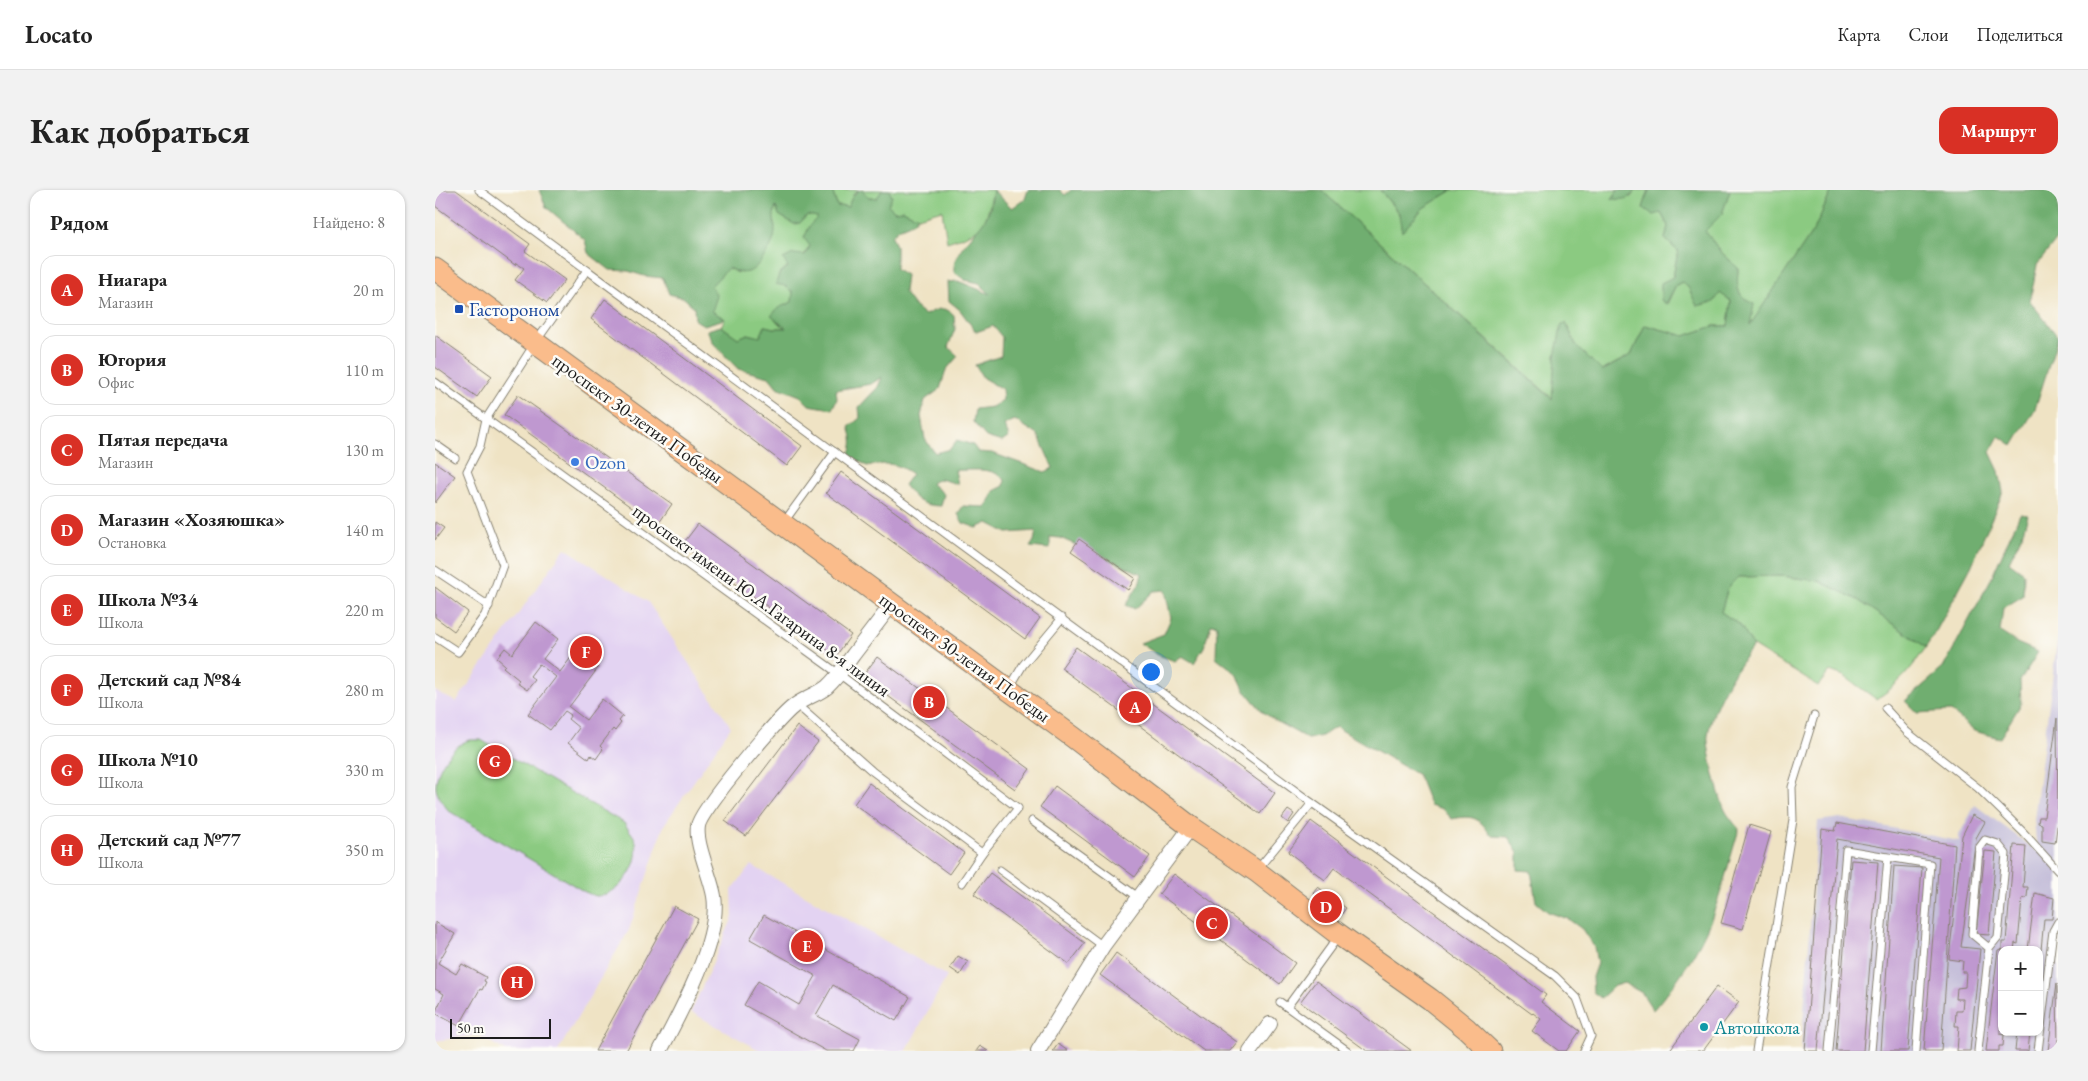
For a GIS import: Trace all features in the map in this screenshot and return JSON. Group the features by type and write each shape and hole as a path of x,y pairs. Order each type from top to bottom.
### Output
{"main road":[{"name":"проспект 30-летия Победы","path":"435,269 783,523 1191,827 1256,871 1430,1000 1467,1029 1490,1051"}],"street":[{"path":"661,1051 684,1004 711,936 715,918 714,896 701,850 697,826 709,806 780,718 796,704 826,688 839,674 892,604"},
{"path":"1038,1051 1103,946 1191,827"},
{"path":"1250,1051 1270,1024"}],"lane":[{"path":"479,190 1312,803 1555,976 1577,998 1591,1036 1584,1051"},
{"path":"435,637 458,652 485,615 489,606 503,565 467,471 480,446 486,419 535,343 587,270"},
{"name":"проспект имени Ю.А.Гагарина 8-я линия","path":"435,382 839,674 1018,808 982,853 962,883"},
{"path":"435,444 455,458"},
{"path":"783,523 835,452"},
{"path":"435,570 489,606"},
{"path":"1008,690 1023,665 1063,618"},
{"path":"796,704 872,771 982,853"},
{"path":"1885,708 1907,732 1978,788 2023,832 2058,871"},
{"path":"1756,1051 1793,820 1791,787 1814,716"},
{"path":"1256,871 1312,803"},
{"path":"1032,821 1138,897"},
{"path":"1978,1051 1989,948 1998,937 2005,854 1998,844 1985,840 1979,848 1972,934 1989,948"},
{"path":"1829,1051 1846,850 1930,864 1917,1051"},
{"path":"1871,1051 1888,857"},
{"path":"1000,870 1103,946"},
{"path":"2038,1051 2053,931 2058,922"},
{"path":"1287,1007 1340,935"},
{"path":"1280,1002 1348,1051"}],"shaded area":[{"path":"565,548 648,602 731,727 664,825 629,930 558,1051 506,1051 478,1035 435,1041 435,691 456,702"},
{"path":"2058,634 2058,1051 1801,1051 1818,821 1840,818 1959,841 1959,835 1975,805 2037,851 2034,820"},
{"path":"751,865 947,976 906,1051 761,1051 691,1012 733,917 732,890"}],"green space":[{"path":"539,190 832,190 837,206 848,207 856,192 862,190 868,197 877,198 882,190 889,190 892,197 888,205 895,211 903,210 918,217 915,221 899,229 892,236 896,246 896,269 906,275 904,292 915,307 925,315 944,309 954,315 955,329 948,347 958,356 946,370 940,389 925,400 921,416 925,439 935,453 950,449 957,440 973,445 978,452 992,453 1045,472 1053,468 1038,435 1015,420 1004,425 1009,437 1002,442 986,437 973,422 975,409 992,407 1003,400 1002,389 983,378 975,365 1001,356 1002,337 993,326 976,332 960,310 949,301 948,282 958,281 990,294 979,283 965,280 954,272 954,264 961,249 983,223 988,213 993,190 1012,208 1025,199 1028,190 1060,190 1065,195 1071,190 1321,190 1552,399 1555,356 1562,324 1566,323 1576,345 1602,371 1631,355 1645,325 1685,336 1714,326 1728,326 1731,301 1720,293 1714,302 1697,306 1688,287 1682,282 1676,285 1666,304 1661,300 1661,283 1673,277 1678,251 1665,239 1668,226 1661,213 1654,215 1643,208 1649,190 1730,190 1722,214 1705,231 1721,252 1738,268 1737,280 1740,294 1754,304 1750,325 1815,228 1832,190 2058,190 2058,238 2037,265 2030,301 2058,337 2035,409 2013,446 1999,436 1990,452 1999,471 2003,492 1971,567 1926,647 1858,600 1819,581 1782,576 1738,577 1728,587 1721,612 1740,625 1753,646 1719,700 1714,711 1708,741 1713,772 1722,804 1739,829 1720,895 1707,930 1687,966 1653,1010 1642,993 1624,983 1614,986 1601,998 1593,992 1592,977 1597,963 1594,947 1582,929 1568,919 1548,912 1536,902 1531,871 1518,870 1518,853 1508,837 1492,836 1476,819 1466,817 1452,819 1443,809 1430,805 1418,775 1336,727 1322,736 1308,739 1263,712 1245,691 1237,674 1216,657 1217,625 1211,624 1204,647 1194,663 1182,656 1175,661 1158,655 1140,643 1164,634 1171,618 1165,590 1154,591 1135,609 1126,605 1139,584 1142,574 1060,538 1050,537 1050,549 1030,547 1034,541 1036,531 1007,533 988,523 977,528 963,523 958,514 963,506 985,507 994,491 1004,486 1005,480 1000,476 982,470 955,470 958,484 940,479 931,483 944,494 941,506 923,503 912,495 904,485 912,474 901,467 891,464 867,466 849,455 852,441 849,427 860,418 859,407 878,387 882,377 871,384 836,390 837,399 832,409 809,405 800,396 777,387 769,377 738,369 714,344 707,330 721,326 738,338 748,334 760,337 765,326 786,328 771,316 778,308 792,302 793,292 785,286 776,284 779,274 788,267 783,259 793,254 805,255 810,246 804,238 810,225 818,217 807,215 800,223 794,224 779,215 776,207 774,238 767,252 760,263 752,270 745,273 728,268 711,286 717,296 712,311 725,319 704,325 695,320 694,307 684,298 669,294 663,278 644,276 628,271 610,270 588,253 585,240 546,207"},
{"path":"832,190 859,190 854,193 848,207 837,206"},
{"path":"862,190 993,190 988,213 981,226 976,231 947,242 942,210 918,217 903,210 895,211 878,198 868,197"},
{"path":"1321,190 1380,190 1399,214 1402,231 1423,208 1453,190 1618,190 1612,199 1631,197 1636,190 1649,190 1643,208 1661,213 1668,226 1665,239 1678,251 1673,277 1661,300 1667,304 1676,285 1682,282 1688,287 1720,293 1731,301 1728,326 1714,326 1685,336 1645,325 1631,355 1601,371 1576,345 1566,323 1555,356 1553,399"},
{"path":"1380,190 1453,190 1423,208 1402,232 1399,213"},
{"path":"1618,190 1636,190 1625,199 1612,199"},
{"path":"1730,190 1832,190 1815,228 1749,327 1743,299 1737,287 1738,268 1721,252 1705,231 1722,214"},
{"path":"777,206 779,215 794,224 800,223 807,215 819,217 810,246 804,255 793,255 788,266 779,274 785,286 794,292 792,303 778,308 777,322 787,328 765,326 760,337 748,334 738,338 721,326 725,319 712,311 710,286 728,268 738,273 775,227 772,215"},
{"path":"2020,514 2028,515 2022,535 2009,562 2024,573 2023,596 2003,608 2000,632 2017,643 2038,652 2020,681 2021,704 2000,738 1974,731 1951,711 1917,713 1905,701 1943,668 1991,579"},
{"path":"1782,576 1819,581 1858,600 1926,647 1904,676 1891,689 1876,699 1844,676 1830,671 1818,686 1753,646 1740,625 1721,612 1728,587 1738,577"},
{"path":"469,740 481,740 624,823 634,837 637,848 633,867 622,884 606,894 597,896 585,892 449,811 437,793 437,779 446,758 457,747"}],"building":[{"path":"435,190 456,190 530,244 525,251 565,280 547,303 515,280 524,268 516,263 515,265 435,206"},
{"path":"605,299 802,446 787,466 591,319"},
{"path":"435,335 492,376 477,397 435,367"},
{"path":"518,395 672,504 657,526 504,415"},
{"path":"435,462 455,476 435,503"},
{"path":"841,472 1040,618 1025,639 826,493"},
{"path":"435,522 444,528 435,540"},
{"path":"698,524 851,635 836,656 682,545"},
{"path":"1079,539 1135,578 1128,590 1071,551"},
{"path":"435,587 468,612 454,631 435,617"},
{"path":"536,622 558,639 543,659 560,672 576,651 598,668 569,707 586,720 602,699 623,716 619,721 621,723 615,731 613,729 600,746 603,749 596,759 591,755 589,759 568,743 579,728 568,719 571,715 565,711 550,730 528,714 556,677 539,664 530,676 535,680 527,690 517,683 519,680 503,667 505,665 497,658 505,648 512,654"},
{"path":"1076,647 1275,793 1260,814 1061,668"},
{"path":"877,657 1030,769 1015,789 862,677"},
{"path":"2057,718 2058,819 2055,843 2042,841 2042,824 2038,823 2039,817 2044,817"},
{"path":"797,726 818,742 746,836 725,821"},
{"path":"869,783 964,853 949,874 854,804"},
{"path":"1055,786 1150,856 1135,877 1040,807"},
{"path":"1288,810 1294,814 1288,823 1282,818"},
{"path":"1972,815 1985,822 1976,838 1961,947 1980,949 1970,1051 1957,1051 1959,1026 1955,1026 1956,1011 1962,1011 1963,999 1956,999 1957,988 1965,987 1966,972 1962,972 1963,961 1949,959 1962,836"},
{"path":"1311,821 1546,995 1541,1002 1580,1031 1566,1051 1559,1051 1532,1031 1541,1019 1334,868 1325,880 1288,852"},
{"path":"1837,823 1955,845 1941,1051 1924,1051 1939,857 1837,839 1818,1051 1805,1051 1822,829 1835,831"},
{"path":"1749,825 1771,832 1743,929 1721,923"},
{"path":"2014,845 2026,846 2023,887 2028,887 2027,897 2022,899 2018,944 2015,943 2015,946 2002,946 2002,942 2006,942"},
{"path":"1985,851 1996,852 1989,935 1976,934"},
{"path":"1851,860 1878,862 1863,1051 1836,1051"},
{"path":"1894,866 1922,868 1908,1051 1881,1051"},
{"path":"990,873 1085,943 1069,964 974,894"},
{"path":"1174,874 1295,963 1280,984 1159,894"},
{"path":"1318,887 1346,908 1341,915 1313,893"},
{"path":"2035,893 2054,898 2052,919 2044,919 2041,946 2028,946"},
{"path":"674,906 698,919 626,1051 595,1051"},
{"path":"764,915 910,997 896,1021 833,985 816,1015 860,1039 854,1051 826,1051 744,1005 758,981 799,1005 816,976 750,939"},
{"path":"435,922 455,934 438,963 456,974 462,964 486,977 482,990 480,989 459,1026 435,1013 444,994 435,989"},
{"path":"1998,950 1998,1036 2004,1036 2003,1046 1999,1046 1999,1051 1986,1051"},
{"path":"1116,953 1237,1042 1230,1051 1204,1051 1100,975"},
{"path":"958,956 968,962 960,975 950,968"},
{"path":"1316,981 1412,1051 1367,1051 1300,1002"},
{"path":"2057,983 2058,1051 2048,1051"},
{"name":"Автошкола","path":"1717,986 1739,1002 1703,1051 1669,1051"},
{"path":"2017,1036 2030,1036 2028,1051 2015,1051"},
{"path":"1058,1044 1068,1051 1053,1051"},
{"path":"980,1046 988,1051 976,1051"}],"place":[{"name":"Гастороном","path":"459,309"},
{"name":"Ozon","path":"575,462"},
{"name":"Детский сад №84","path":"586,652"},
{"name":"Югория","path":"929,702"},
{"name":"Ниагара","path":"1135,707"},
{"name":"Школа №10","path":"495,761"},
{"name":"Магазин «Хозяюшка»","path":"1326,907"},
{"name":"Пятая передача","path":"1212,923"},
{"name":"Школа №34","path":"807,946"},
{"name":"Детский сад №77","path":"517,982"},
{"name":"Автошкола","path":"1704,1027"}]}
